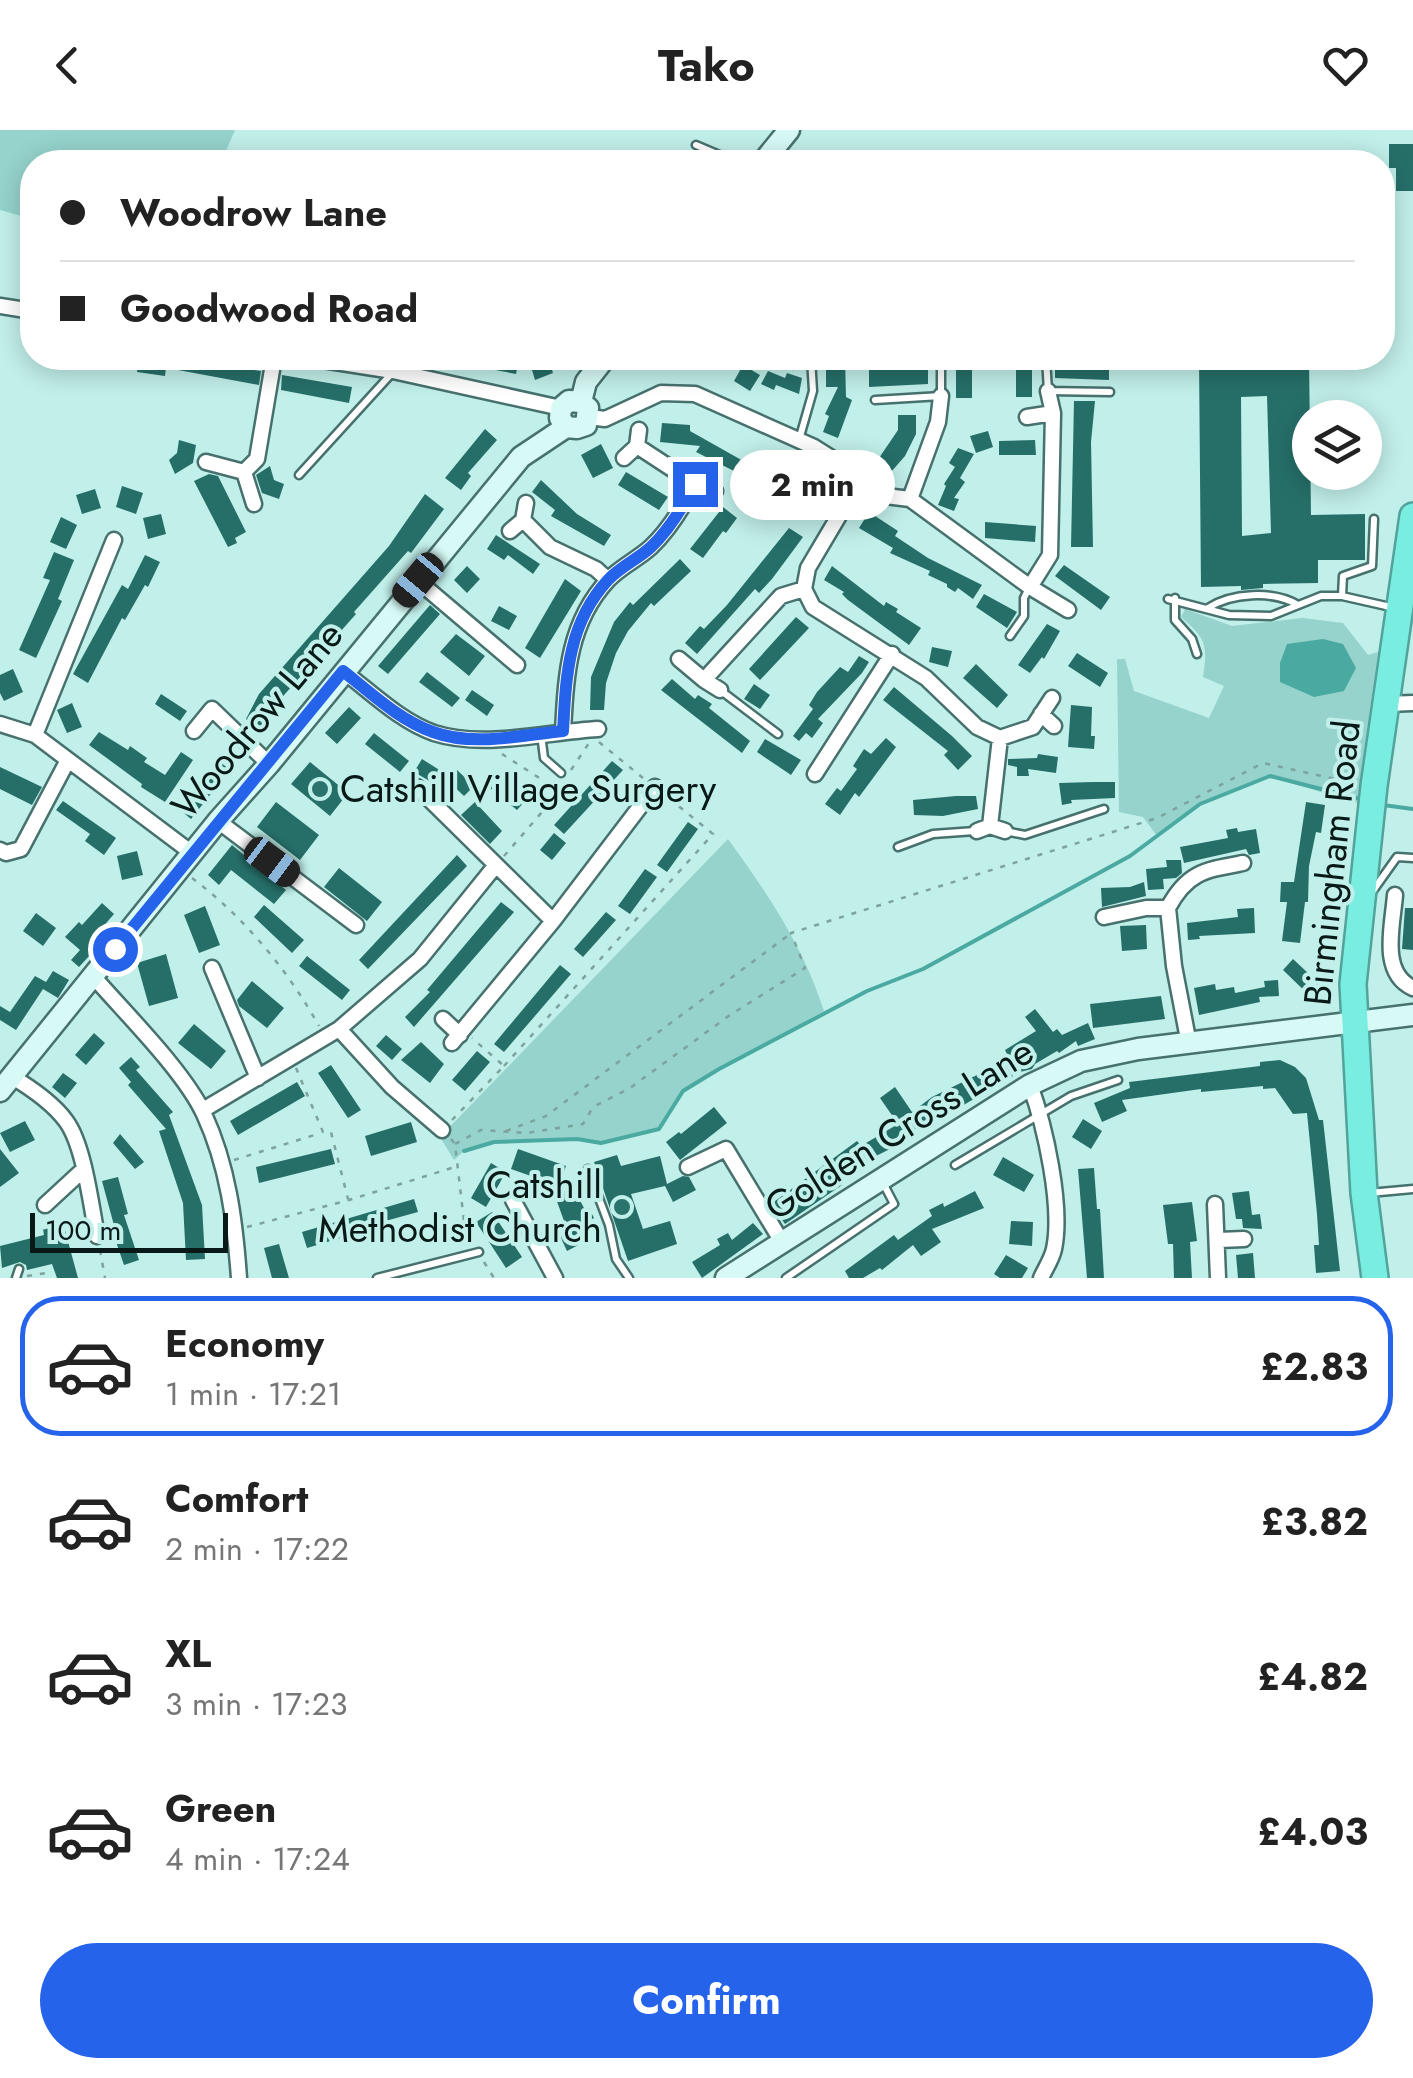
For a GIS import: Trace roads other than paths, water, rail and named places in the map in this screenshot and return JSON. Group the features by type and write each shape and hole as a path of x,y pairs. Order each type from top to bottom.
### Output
{"highway":[{"name":"Birmingham Road","path":"1375,1278 1364,1194 1352,984 1373,797 1413,516"}],"street":[{"path":"773,150 789,130"},
{"path":"244,472 257,460 272,370"},
{"path":"387,370 605,419 660,393 695,394 833,459 853,492"},
{"name":"Woodrow Lane","path":"6,1084 218,821 521,457 575,413 586,382 596,370"},
{"path":"1030,587 1050,555 1052,413 1048,391"},
{"path":"910,498 946,422 942,396"},
{"path":"1027,417 1052,413"},
{"path":"624,458 638,438 695,484 715,492"},
{"path":"206,462 244,472"},
{"path":"244,472 254,504"},
{"path":"563,731 570,646 578,625 608,580 651,546 678,516 695,484"},
{"path":"853,492 910,498 1030,587 1068,610"},
{"path":"853,492 808,568 804,589 813,608 892,654 926,678 976,726 1000,738 1033,726 1052,698"},
{"path":"510,531 523,520 526,503"},
{"path":"523,520 550,546 596,569 608,580"},
{"path":"35,736 114,540"},
{"path":"418,580 516,665"},
{"path":"704,680 781,596 804,589"},
{"path":"815,774 892,654"},
{"path":"679,659 720,690"},
{"path":"343,671 400,715 434,733 480,740 598,729"},
{"path":"1386,704 1413,703"},
{"path":"194,731 212,710 269,764"},
{"path":"1041,714 1054,726"},
{"path":"0,724 35,736 68,760 186,861"},
{"path":"991,829 1000,738"},
{"path":"0,850 21,849 68,760"},
{"path":"417,787 553,922"},
{"path":"444,1019 459,1036 553,922 655,787"},
{"path":"218,821 356,925"},
{"path":"1188,1044 1168,908 1178,888 1202,870 1243,863"},
{"path":"202,1110 332,1033 420,959 496,865"},
{"name":"Birmingham Road","path":"1395,895 1391,955 1394,971 1404,984 1413,988"},
{"path":"1104,916 1168,908"},
{"path":"212,968 258,1078"},
{"path":"93,976 162,1056 202,1110 223,1164 236,1230 239,1278"},
{"name":"Golden Cross Lane","path":"740,1274 782,1242 1030,1085 1081,1062 1138,1049 1413,1015"},
{"path":"332,1033 442,1130"},
{"path":"6,1084 31,1088 68,1122 84,1169 97,1236"},
{"path":"1030,1085 1040,1114 1056,1221 1054,1252 1040,1278"},
{"path":"688,1167 726,1148 782,1242"},
{"path":"45,1205 84,1169"},
{"path":"512,1200 555,1278"},
{"path":"1216,1204 1218,1278"},
{"path":"521,1214 537,1207"},
{"path":"1219,1240 1244,1239"}],"lane":[{"path":"696,145 708,150"},
{"path":"799,441 813,391 812,370"},
{"path":"876,400 942,396 941,370"},
{"path":"1047,370 1048,391 1110,392"},
{"path":"299,475 393,371"},
{"path":"1342,596 1343,576 1372,566 1374,518"},
{"path":"1010,636 1024,616 1024,598 1030,587"},
{"path":"1197,654 1192,638 1174,620 1172,599 1228,615 1271,616 1321,596 1342,596 1401,610"},
{"path":"1208,608 1225,597 1284,597 1299,606"},
{"path":"720,690 778,734"},
{"path":"540,733 544,758 561,773"},
{"path":"898,846 933,834 991,829 1024,835 1104,809"},
{"path":"1362,892 1372,892 1397,858 1413,858"},
{"path":"954,1165 1071,1096 1118,1080"},
{"path":"588,1169 610,1225 616,1259 629,1278"},
{"path":"786,1278 894,1204 882,1180"},
{"path":"1364,1194 1413,1189"},
{"path":"377,1278 479,1252"},
{"path":"16,1278 19,1269"}],"waterway":[{"path":"464,1151 494,1142 577,1139 601,1143 659,1129 683,1091 719,1069 867,991 923,969 1130,856 1200,804 1270,776 1364,800"},
{"path":"1383,805 1413,809"}],"place":[{"name":"Catshill Village Surgery","path":"320,789"},
{"name":"Catshill Methodist Church","path":"622,1207"}]}
